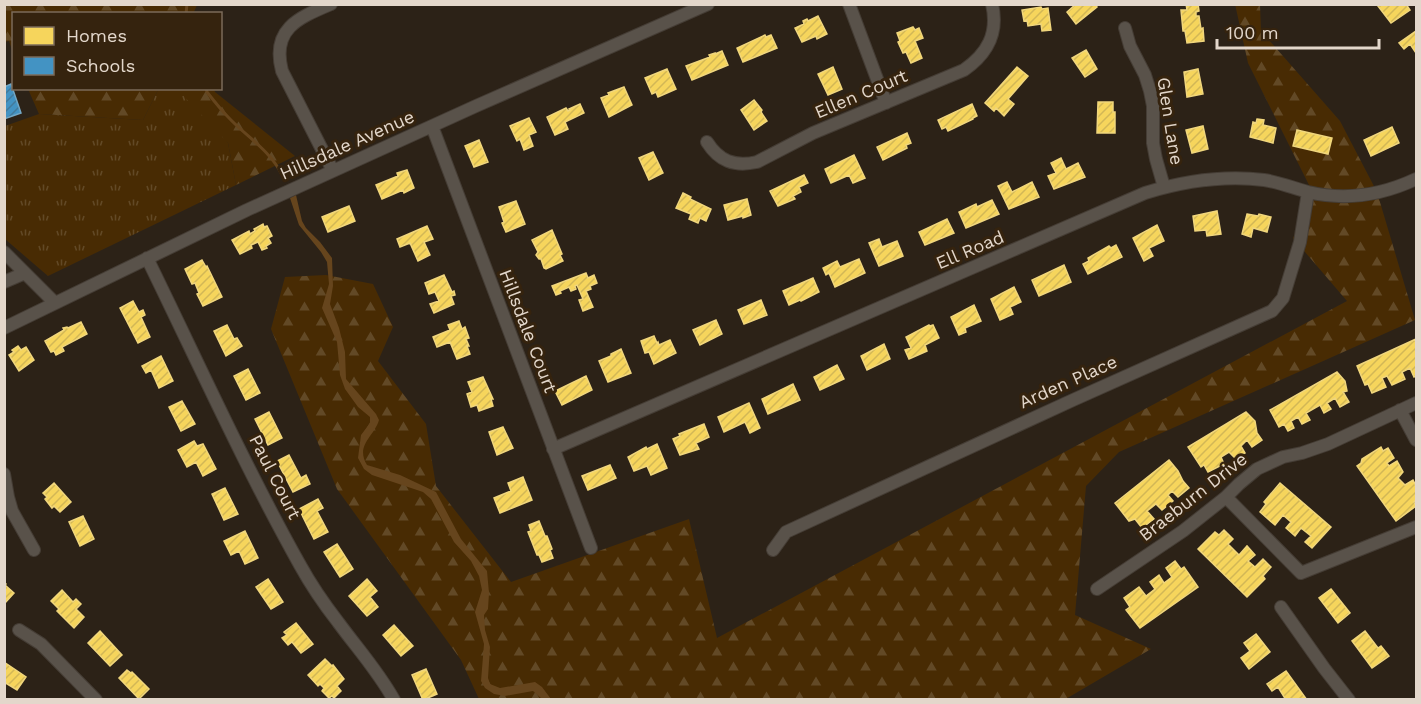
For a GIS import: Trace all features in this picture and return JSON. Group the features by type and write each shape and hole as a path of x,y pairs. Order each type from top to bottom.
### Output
{"street":[{"path":"331,4 306,14 288,29 282,39 280,62 282,71 333,171"},
{"name":"Hillsdale Avenue","path":"4,328 333,171 708,4"},
{"path":"849,4 886,103"},
{"name":"Ellen Court","path":"707,142 724,160 735,164 757,162 813,134 964,70 976,62 990,42 994,18 992,4"},
{"name":"Glen Lane","path":"1125,28 1130,46 1145,75 1150,91 1153,106 1153,143 1164,187"},
{"name":"Hillsdale Court","path":"432,126 591,548"},
{"name":"Ell Road","path":"554,449 1164,187 1203,180 1237,178 1278,183 1327,196 1349,196 1371,195 1397,188 1416,179"},
{"name":"Arden Place","path":"773,550 786,532 1272,311 1283,298 1300,242 1308,192"},
{"path":"4,252 55,303"},
{"name":"Paul Court","path":"147,258 300,566 338,622 377,671 394,699"},
{"path":"4,282 25,273"},
{"name":"Braeburn Drive","path":"1097,590 1183,531 1227,497 1257,469 1283,457 1328,444 1416,404"},
{"path":"1400,410 1416,440"},
{"path":"4,474 12,511 34,550"},
{"path":"1227,497 1301,573 1416,527"},
{"path":"1281,607 1349,699"},
{"path":"19,630 41,644 96,699"}],"green space":[{"path":"5,4 197,5 194,12 12,12 12,50 9,41 5,42"},
{"path":"1235,4 1260,5 1261,31 1340,121 1377,192 1415,320 1119,452 1086,486 1075,615 1151,649 1064,700 479,699 461,660 337,489 271,329 285,277 326,275 373,284 393,327 378,361 426,424 436,486 511,582 689,519 717,638 1347,301 1293,238 1313,193 1248,63"},
{"path":"28,90 158,90 143,120 39,114"},
{"path":"158,90 214,90 295,156 236,185 228,143"},
{"path":"158,90 178,90 228,143 236,185 48,276 5,239 5,126 39,114 143,120"}],"shaded area":[{"path":"296,195 306,228 332,258 333,286 330,304 345,352 346,379 379,420 364,446 363,452 367,465 400,475 436,492 461,539 487,571 488,609 484,615 490,647 488,678 490,684 500,688 535,682 551,699 542,699 533,691 505,696 494,694 485,688 481,681 484,644 475,612 482,590 479,576 471,561 454,542 431,499 423,492 372,475 364,469 358,458 361,435 370,423 370,417 358,407 345,389 340,375 337,342 322,308 329,284 327,262 299,225 290,198"}],"building: Homes":[{"path":"1076,4 1096,4 1097,7 1076,24 1067,12"},
{"path":"1186,4 1198,4 1199,11 1196,12 1196,16 1199,16 1201,29 1203,28 1204,41 1187,43 1181,10 1187,10"},
{"path":"1380,4 1406,4 1410,10 1391,23 1378,6"},
{"path":"1041,7 1042,9 1048,8 1051,30 1042,31 1041,24 1028,26 1027,20 1024,21 1022,10"},
{"path":"818,16 827,34 802,42 795,28 804,24 803,21"},
{"path":"913,27 915,30 919,28 923,38 915,41 922,58 911,63 906,52 903,53 897,33"},
{"path":"1416,31 1416,53 1410,44 1404,49 1399,43"},
{"path":"765,35 766,37 771,35 777,48 743,62 737,48"},
{"path":"1086,50 1097,69 1085,77 1072,58"},
{"path":"722,51 728,65 692,80 686,66"},
{"path":"833,67 842,89 828,95 818,74"},
{"path":"1017,67 1028,76 1008,99 1014,104 1004,116 996,108 994,111 985,103"},
{"path":"667,69 676,89 658,97 656,92 652,94 645,78"},
{"path":"1198,69 1203,94 1187,97 1184,72"},
{"path":"624,87 632,105 609,117 601,98"},
{"path":"754,100 767,121 754,130 741,110"},
{"path":"1098,102 1113,102 1115,133 1097,133"},
{"path":"580,104 584,113 565,122 568,129 555,135 547,117 566,108 568,111"},
{"path":"972,104 977,116 948,131 946,127 942,129 938,120"},
{"path":"529,118 536,132 529,135 533,146 524,150 520,139 517,141 510,126"},
{"path":"1257,119 1264,120 1263,125 1276,128 1273,143 1250,137 1253,122 1256,123"},
{"path":"1203,126 1208,149 1192,153 1186,130"},
{"path":"1392,127 1399,143 1371,156 1364,140"},
{"path":"1297,130 1332,138 1328,154 1293,146"},
{"path":"907,133 911,143 906,145 907,148 883,160 877,147"},
{"path":"479,140 488,162 474,167 465,146"},
{"path":"653,152 663,173 649,180 639,158"},
{"path":"854,155 865,178 853,183 849,175 831,183 825,169"},
{"path":"1061,158 1066,169 1078,163 1085,177 1054,189 1048,176 1056,173 1051,163"},
{"path":"407,170 414,188 382,199 376,185"},
{"path":"804,175 808,183 799,187 801,192 793,196 795,199 778,206 770,191"},
{"path":"1007,182 1012,192 1032,182 1039,197 1009,209 998,186"},
{"path":"683,193 711,209 706,221 700,218 698,223 689,219 691,214 676,208"},
{"path":"747,199 751,215 728,220 724,205"},
{"path":"992,200 999,214 966,228 959,212"},
{"path":"516,201 525,224 506,232 499,207"},
{"path":"349,206 355,221 328,232 322,217"},
{"path":"1217,211 1221,234 1207,236 1206,230 1195,231 1193,216"},
{"path":"1247,214 1271,217 1267,232 1253,228 1251,237 1242,234"},
{"path":"947,219 954,233 925,245 919,232"},
{"path":"263,224 264,227 267,226 272,236 268,238 271,243 262,250 258,242 240,254 232,240 249,231 250,234"},
{"path":"1157,225 1164,241 1149,248 1153,256 1144,261 1133,238"},
{"path":"427,226 433,239 424,242 430,255 418,261 410,243 400,247 397,239"},
{"path":"552,230 563,261 546,269 536,255 538,252 532,240"},
{"path":"879,239 882,247 897,241 903,256 879,266 869,243"},
{"path":"1116,245 1122,257 1088,274 1083,264 1089,261 1088,258 1109,246 1111,248"},
{"path":"859,259 865,273 835,287 829,273 826,275 823,268 837,261 840,267"},
{"path":"202,260 222,297 203,306 195,283 192,284 185,269"},
{"path":"1064,265 1071,282 1039,296 1032,280"},
{"path":"586,273 588,278 594,275 597,283 586,291 593,307 583,311 579,300 583,299 577,285 576,289 571,291 569,287 556,295 552,286"},
{"path":"444,275 452,292 454,291 455,295 451,296 454,304 434,313 430,304 439,301 435,292 429,294 425,283"},
{"path":"813,278 819,292 789,305 783,291"},
{"path":"1014,287 1021,302 1010,307 1013,314 1000,320 991,299"},
{"path":"761,300 767,315 744,324 738,310"},
{"path":"133,301 139,312 143,310 145,315 141,317 150,337 138,343 120,308"},
{"path":"974,305 981,321 965,328 966,332 959,335 951,317"},
{"path":"716,320 722,334 700,345 693,330"},
{"path":"459,321 462,329 465,327 469,338 466,339 470,354 457,359 450,342 437,347 433,337 450,330 448,325"},
{"path":"81,322 87,334 62,347 64,351 56,355 54,351 51,352 45,341 64,330 63,328"},
{"path":"227,325 234,339 237,338 242,346 226,356 214,331"},
{"path":"933,325 939,338 925,345 927,351 909,359 905,350 911,348 906,337"},
{"path":"654,336 659,345 670,340 676,353 654,364 649,352 645,353 641,341"},
{"path":"1416,339 1416,376 1414,377 1410,368 1402,372 1405,379 1392,385 1387,376 1382,378 1386,387 1372,393 1368,384 1365,385 1357,366"},
{"path":"884,344 890,359 867,370 861,356"},
{"path":"18,346 21,350 26,347 34,360 19,371 9,355"},
{"path":"621,349 631,373 608,382 599,361"},
{"path":"161,356 173,381 159,388 151,370 146,373 142,366"},
{"path":"837,365 844,379 820,390 814,377"},
{"path":"248,369 260,393 246,400 234,376"},
{"path":"1337,372 1345,381 1347,391 1343,392 1349,402 1340,407 1335,398 1327,403 1331,409 1324,413 1320,405 1306,413 1310,420 1302,424 1298,417 1291,421 1294,428 1288,431 1284,424 1279,427 1270,410"},
{"path":"586,376 592,390 562,405 555,391"},
{"path":"483,377 493,399 491,399 493,406 479,411 477,405 471,407 467,394 472,392 468,382"},
{"path":"793,384 800,400 768,414 762,399"},
{"path":"182,401 195,424 181,431 169,407"},
{"path":"749,403 760,428 750,433 745,422 724,432 718,417"},
{"path":"269,412 282,438 268,445 255,419"},
{"path":"1246,412 1255,421 1257,433 1262,440 1252,447 1247,440 1241,446 1245,453 1235,458 1229,452 1221,457 1224,464 1208,472 1204,465 1201,467 1188,447"},
{"path":"704,424 709,437 696,443 699,449 680,455 673,439 680,436 679,434"},
{"path":"503,427 513,448 497,455 489,432"},
{"path":"194,441 197,446 203,444 216,469 203,476 196,462 187,467 178,450"},
{"path":"657,444 667,468 651,475 647,466 634,471 628,457"},
{"path":"1381,447 1383,451 1388,448 1394,458 1387,463 1389,466 1397,461 1403,472 1398,478 1405,485 1413,480 1416,486 1414,502 1416,506 1396,521 1357,466 1362,459"},
{"path":"289,455 301,478 306,475 310,484 293,492 277,461"},
{"path":"1169,460 1189,488 1178,497 1172,491 1168,495 1173,501 1162,510 1156,504 1147,511 1154,519 1142,528 1135,519 1129,521 1115,503"},
{"path":"610,465 616,478 588,490 582,476"},
{"path":"523,477 532,500 500,513 494,498 511,491 508,483"},
{"path":"54,483 71,502 60,512 54,506 52,508 43,493"},
{"path":"1280,483 1331,527 1312,548 1305,542 1311,536 1301,528 1295,536 1286,528 1291,522 1283,515 1275,525 1260,512 1266,504 1264,502"},
{"path":"225,488 238,514 224,520 212,494"},
{"path":"318,499 323,508 317,511 328,532 314,539 299,509"},
{"path":"83,516 94,539 80,546 69,522"},
{"path":"539,521 552,549 550,550 553,558 542,562 528,532 531,531 529,525"},
{"path":"1224,530 1233,539 1228,544 1239,555 1247,546 1255,555 1248,561 1255,567 1263,559 1271,567 1263,576 1265,579 1247,597 1198,549 1215,532 1219,535"},
{"path":"245,531 258,558 245,564 239,551 231,555 224,541"},
{"path":"337,544 353,569 340,577 324,552"},
{"path":"1175,561 1181,569 1184,567 1198,587 1140,628 1126,610 1130,607 1124,598 1139,587 1146,596 1155,589 1150,582 1159,575 1164,583 1172,577 1166,568"},
{"path":"268,579 283,602 271,609 256,587"},
{"path":"367,579 377,591 370,597 378,607 367,616 349,596"},
{"path":"4,582 14,593 4,604"},
{"path":"1331,589 1350,613 1338,623 1319,598"},
{"path":"62,590 73,602 76,599 81,604 76,609 84,617 74,628 57,611 59,609 51,601"},
{"path":"296,623 313,644 301,653 292,642 288,645 282,638 287,635 284,632"},
{"path":"394,625 413,646 401,656 383,635"},
{"path":"100,631 122,655 110,666 88,643"},
{"path":"1365,631 1378,648 1381,646 1389,656 1372,668 1352,641"},
{"path":"1256,634 1270,652 1249,669 1241,658 1250,651 1244,643"},
{"path":"325,659 344,679 337,686 341,691 334,698 332,696 329,698 322,691 324,688 320,684 318,686 308,675"},
{"path":"4,662 26,677 17,690 4,682"},
{"path":"426,669 437,694 423,700 412,675"},
{"path":"127,670 149,689 139,699 119,678"},
{"path":"1286,671 1307,700 1286,700 1278,687 1272,691 1267,684"}],"building: Schools":[{"path":"11,84 21,113 4,119 4,87"}],"waterway":[{"path":"186,12 187,4"},
{"path":"206,90 223,112 264,150 281,173"}]}
